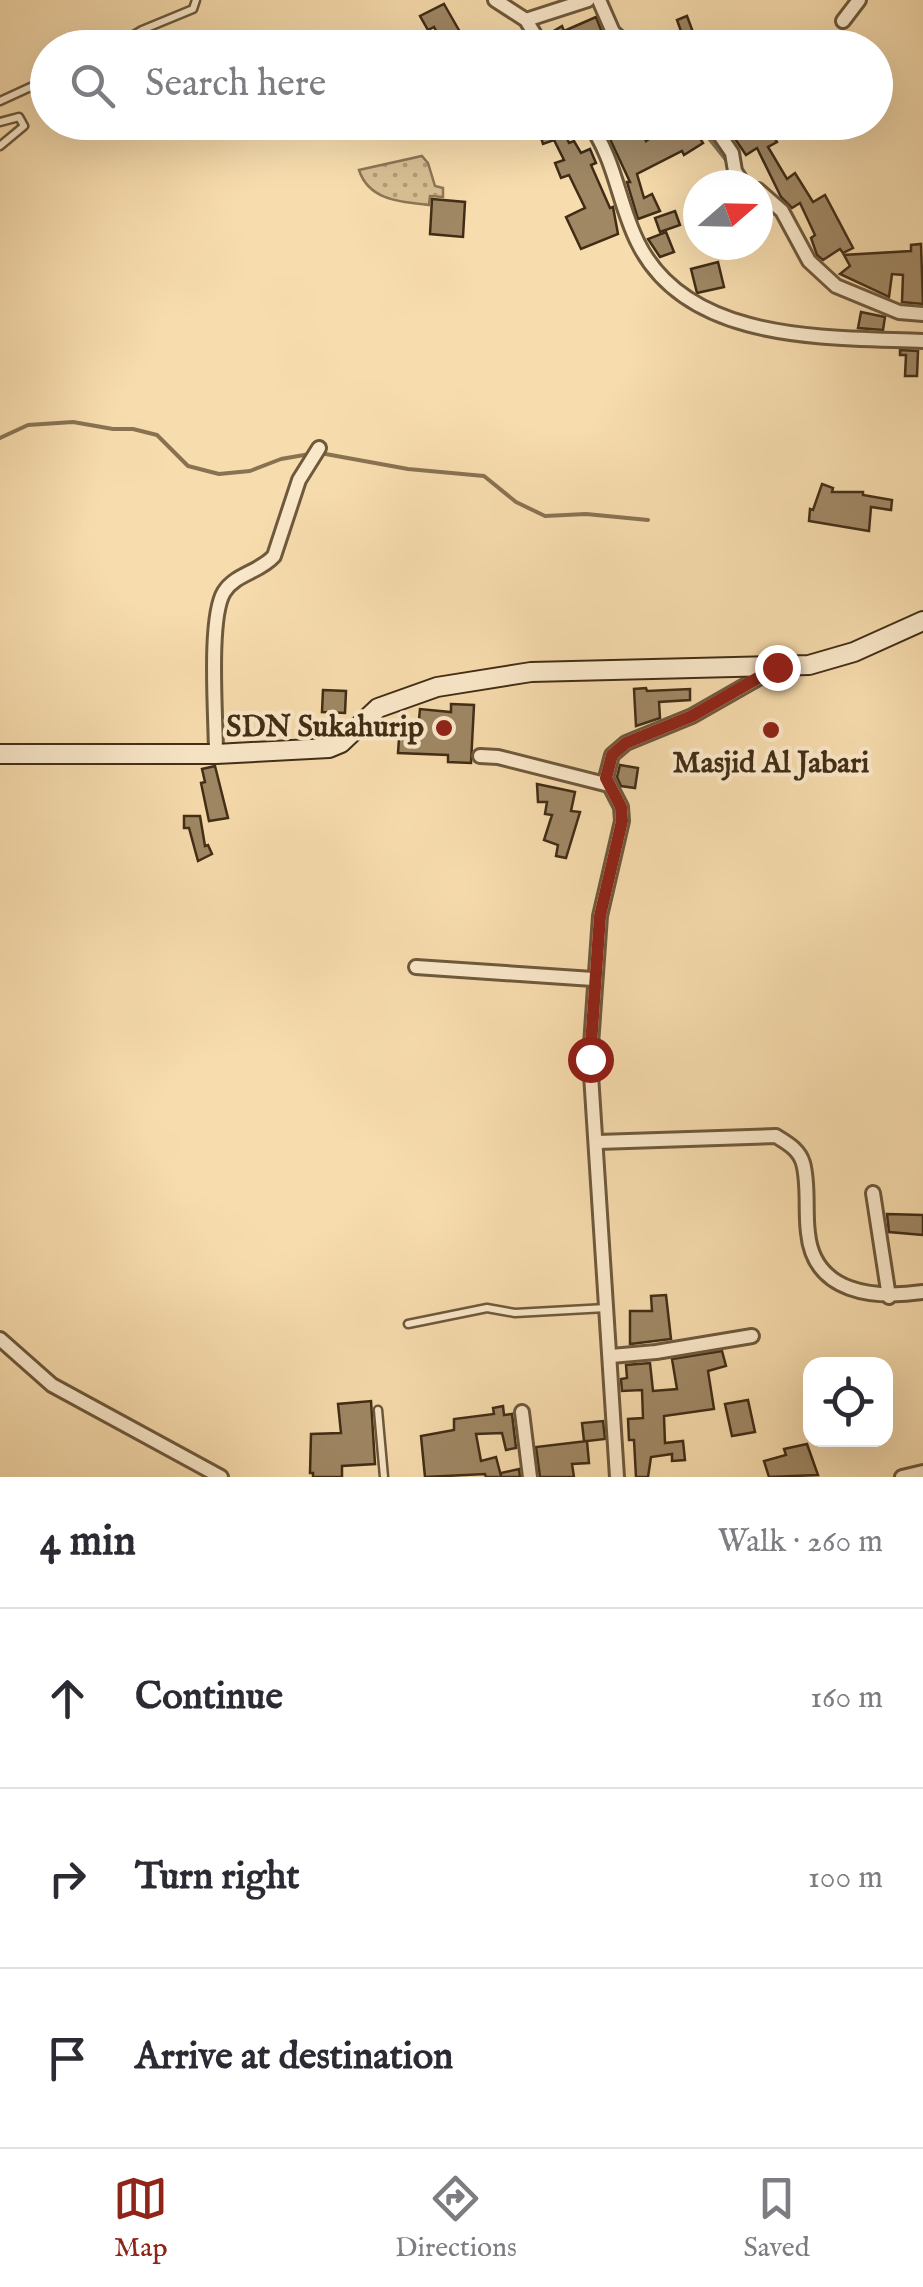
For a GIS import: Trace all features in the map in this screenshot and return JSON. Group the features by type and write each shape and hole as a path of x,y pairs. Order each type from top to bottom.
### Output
{"street":[{"path":"495,0 526,20 532,30"},
{"path":"526,20 588,0"},
{"path":"599,0 612,30"},
{"path":"843,21 859,0"},
{"path":"601,140 635,239 646,259 664,280 709,310 736,322 781,333 923,341"},
{"path":"723,140 732,154 735,170"},
{"path":"773,203 782,211 810,262 836,286 899,312 923,314"},
{"path":"216,754 218,604 232,582 266,566 274,556 299,480 320,448"},
{"path":"0,754 216,754 330,748 341,743 378,708 395,700 480,678 531,672 808,665 854,652 923,620"},
{"path":"618,1477 590,1059 600,916 622,821 621,807 608,784 606,768 612,755 626,743 692,716 777,667"},
{"path":"480,756 522,762 608,784"},
{"path":"416,967 593,980"},
{"path":"598,1142 776,1136 794,1146 803,1162 808,1234 820,1267 856,1292 889,1296 923,1292"},
{"path":"873,1193 889,1296"},
{"path":"611,1356 752,1336"},
{"path":"0,1339 52,1386 221,1477"},
{"path":"522,1412 530,1477"},
{"path":"902,1477 923,1472"}],"lane":[{"path":"142,30 193,9 196,0"},
{"path":"0,101 30,87"},
{"path":"0,122 20,117 24,126 0,146"},
{"path":"408,1324 486,1308 527,1314 608,1308"},
{"path":"378,1410 384,1477"}],"shaded area":[{"path":"422,156 435,186 443,188 443,197 430,196 429,205 378,194 359,170"}],"building":[{"path":"444,4 459,30 434,27 428,30 420,16"},
{"path":"687,16 692,30 681,30 677,20"},
{"path":"596,17 601,30 566,30"},
{"path":"554,140 574,141 581,153 590,149 596,163 591,165 610,208 613,207 618,234 581,249 566,217 585,208 569,175 561,178 555,163 564,160"},
{"path":"610,140 703,143 637,174 644,198 652,194 660,211 638,219 630,182"},
{"path":"736,140 776,140 768,147 787,179 795,173 813,202 825,195 853,248 843,253 840,249 823,260 817,255 811,238 815,235 800,203 792,208 781,197 773,181 773,170 768,170 757,148 746,155"},
{"path":"432,199 465,202 463,237 430,234"},
{"path":"675,211 680,225 660,232 655,218"},
{"path":"666,232 674,252 660,257 648,239"},
{"path":"921,244 923,304 902,302 903,275 892,274 889,297 840,274 850,266 844,255 911,251 911,245"},
{"path":"718,262 724,287 697,293 691,269"},
{"path":"861,312 885,317 883,330 858,328"},
{"path":"900,350 918,351 917,376 905,376 906,355 900,355"},
{"path":"822,484 833,488 832,492 863,492 892,500 891,510 871,507 869,531 809,521 810,509 813,510"},
{"path":"634,689 690,689 690,700 659,702 660,718 636,726"},
{"path":"323,690 346,691 345,713 322,712"},
{"path":"451,704 474,705 471,763 448,762 448,755 398,753 399,739 417,740 420,709 451,712"},
{"path":"620,765 638,768 635,788 621,786 617,777"},
{"path":"215,766 228,818 209,821 202,769"},
{"path":"537,784 575,792 571,811 580,812 566,858 556,856 558,845 544,840 552,815 545,814 547,802 538,802"},
{"path":"184,816 200,816 205,846 212,854 198,861 189,828 184,828"},
{"path":"887,1214 923,1215 923,1235 889,1232"},
{"path":"666,1295 671,1339 630,1344 630,1311 652,1311 651,1296"},
{"path":"722,1351 726,1366 708,1371 714,1409 664,1416 665,1443 683,1441 685,1460 672,1461 672,1454 651,1457 648,1477 636,1477 634,1440 629,1440 628,1419 643,1418 642,1390 622,1391 626,1365 650,1363 653,1391 677,1389 672,1359"},
{"path":"748,1400 755,1432 732,1436 725,1404"},
{"path":"371,1401 375,1464 342,1466 342,1477 313,1477 311,1434 341,1433 338,1404"},
{"path":"503,1406 504,1415 512,1414 516,1448 506,1450 502,1433 476,1434 481,1461 496,1457 501,1476 519,1469 520,1477 425,1477 421,1436 454,1430 454,1419 494,1414 493,1408"},
{"path":"603,1421 605,1439 584,1441 582,1423"},
{"path":"587,1441 589,1463 572,1464 574,1477 540,1477 536,1447"},
{"path":"808,1447 818,1475 769,1477 764,1461 786,1455 784,1449"}],"waterway":[{"path":"710,140 727,161"},
{"path":"0,438 28,425 73,422 133,429 157,435 188,466 219,474 250,471 281,459 310,454"},
{"path":"320,453 408,469 484,476 516,502 545,516 586,514 648,520"}],"place":[{"name":"SDN Sukahurip","path":"444,728"},
{"name":"Masjid Al Jabari","path":"771,730"}],"route":[{"path":"590,1059 600,916 622,821 621,807 606,778 612,755 626,743 692,716 777,667"}]}
